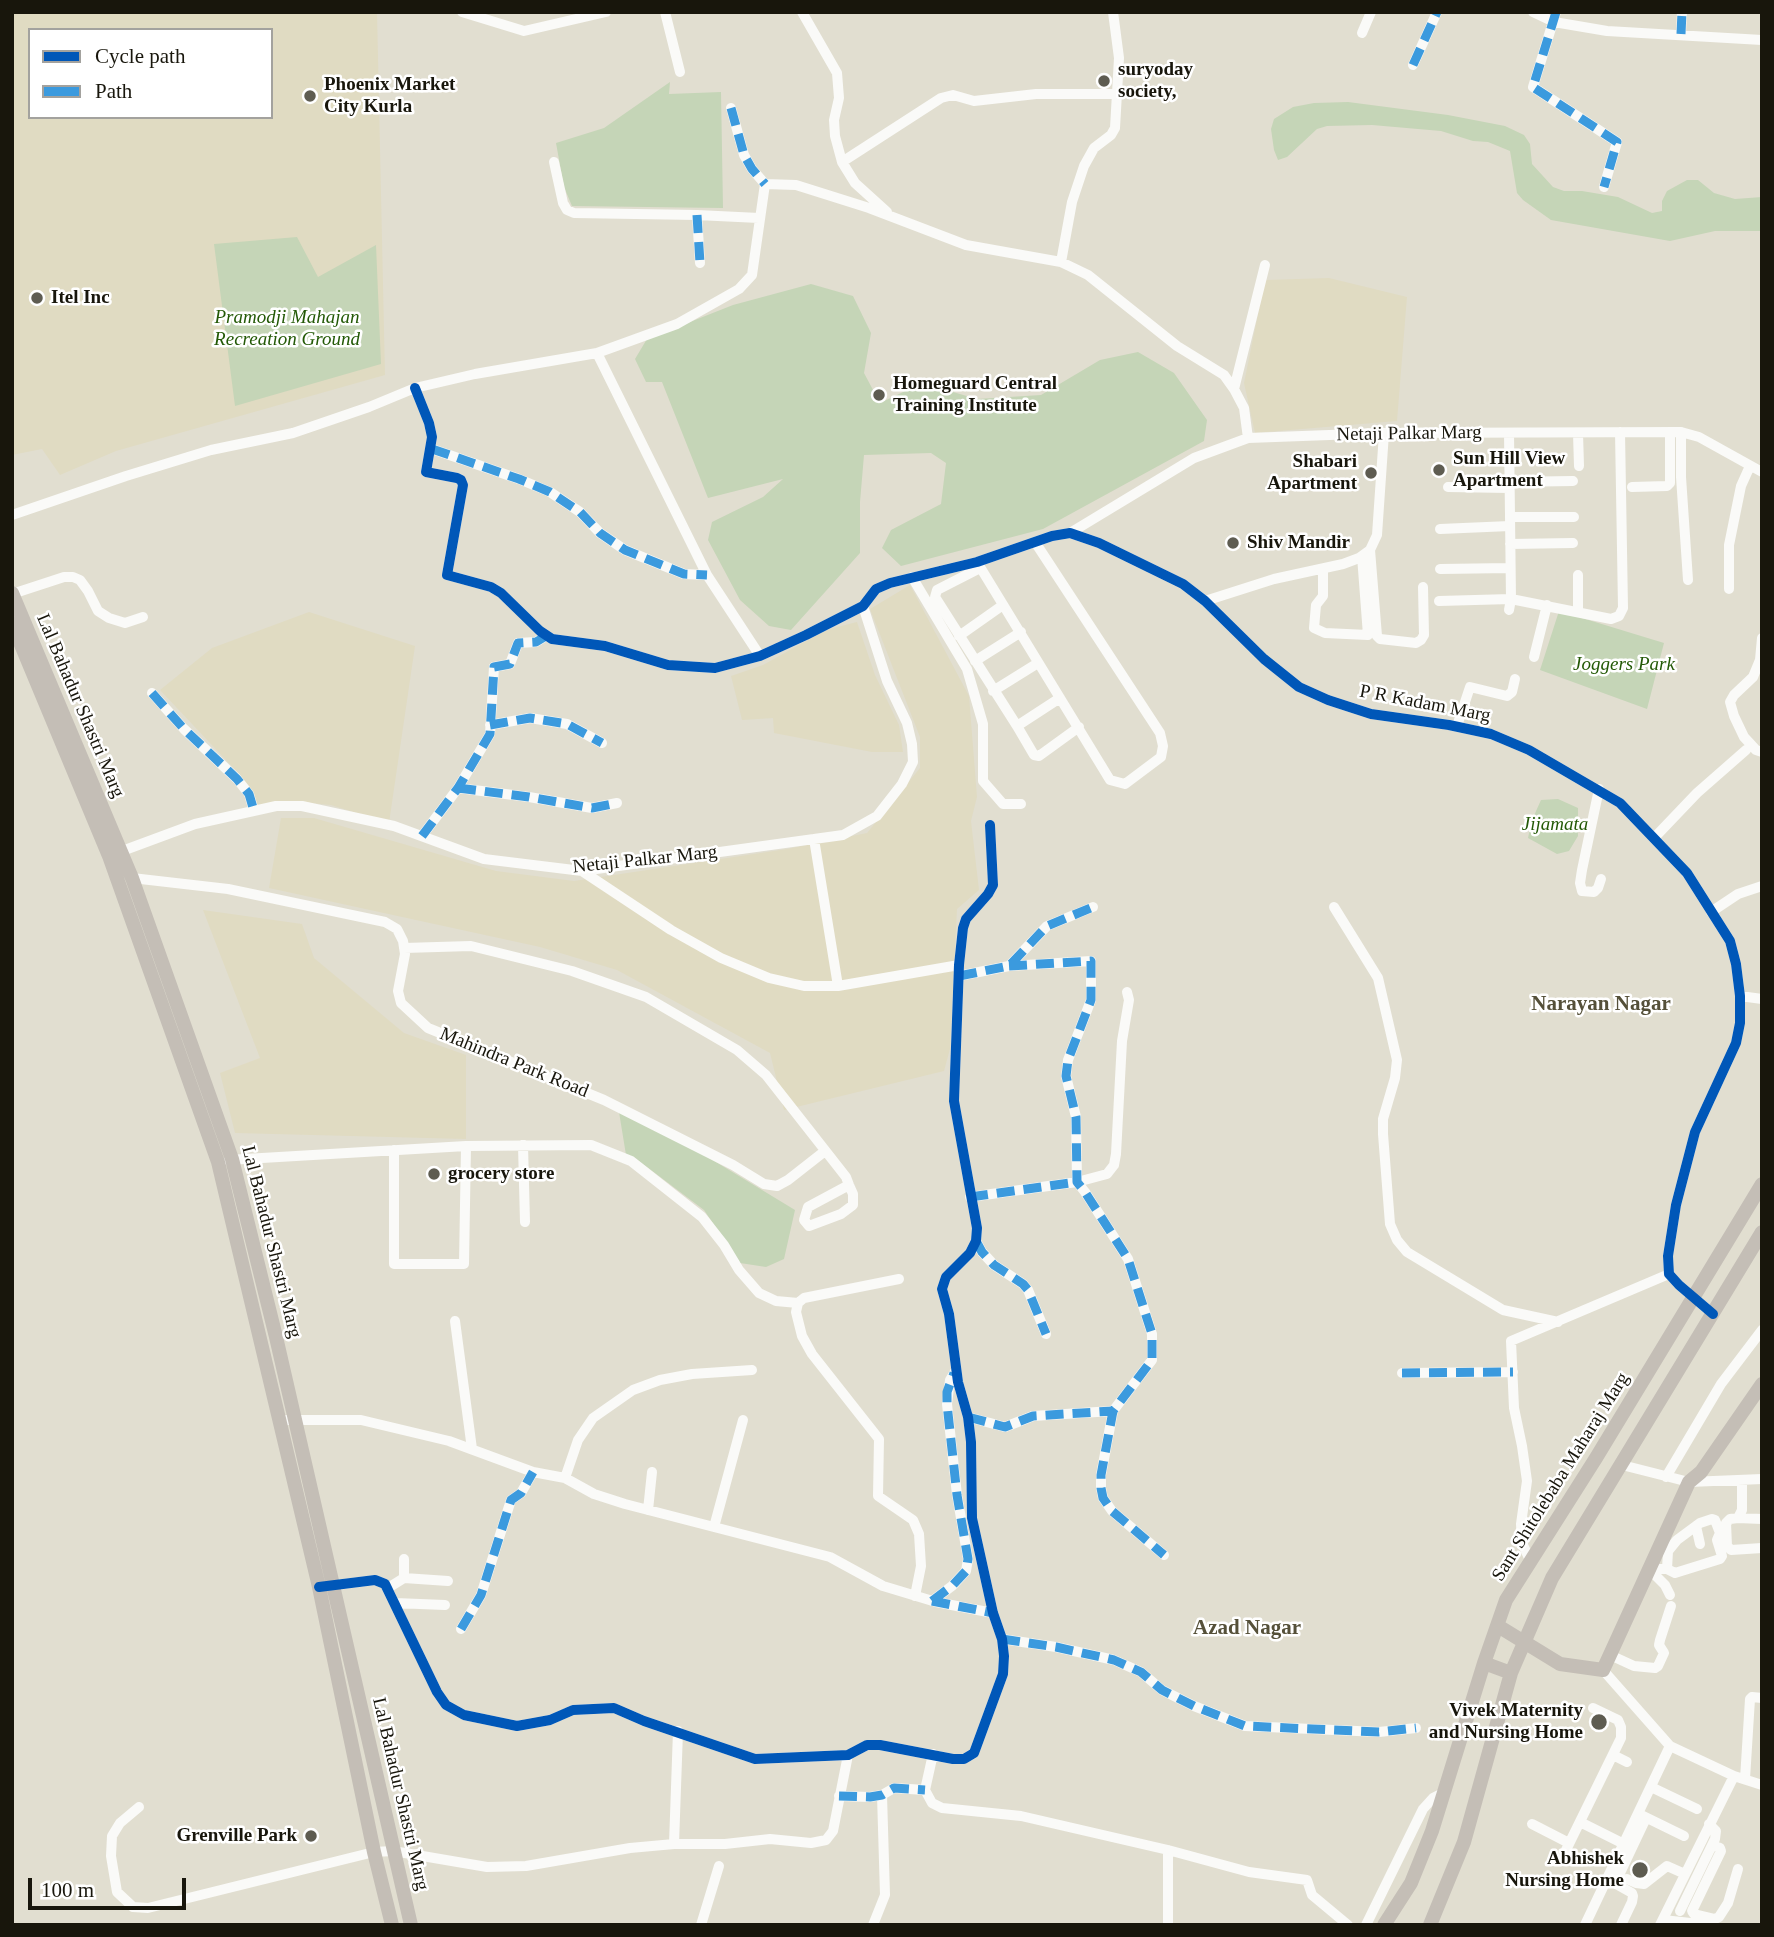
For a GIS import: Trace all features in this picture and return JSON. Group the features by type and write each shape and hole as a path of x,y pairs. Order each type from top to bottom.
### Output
{"main road":[{"name":"Lal Bahadur Shastri Marg","path":"12,594 114,854 225,1161 325,1586 352,1672 411,1925"},
{"name":"Lal Bahadur Shastri Marg","path":"12,623 114,854 132,878 171,1009"},
{"name":"Sant Shitolebaba Maharaj Marg","path":"1384,1925 1412,1883 1432,1831 1506,1600 1762,1184"},
{"path":"1430,1925 1464,1842 1511,1673 1552,1578 1762,1233"},
{"path":"1498,1626 1525,1640 1560,1664 1603,1670 1689,1482 1701,1472 1762,1384"},
{"name":"Lal Bahadur Shastri Marg","path":"325,1586 337,1676 392,1925"},
{"path":"1484,1663 1511,1673"},
{"path":"337,1676 352,1672"},
{"path":"362,1793 379,1789"}],"street":[{"path":"462,12 524,31 606,12"},
{"path":"665,12 680,72"},
{"path":"802,12 837,73 839,98 834,120 842,162 855,183 892,217"},
{"path":"1060,262 1072,202 1084,166 1094,148 1111,135 1115,128 1119,58 1113,12"},
{"path":"1362,33 1371,12"},
{"path":"1413,65 1437,12"},
{"path":"1533,12 1607,31 1762,40"},
{"path":"1681,34 1682,12"},
{"path":"1555,17 1533,87 1617,142 1604,187"},
{"path":"842,162 941,98 953,95 974,101 1036,94 1116,94"},
{"path":"732,108 744,155 765,184 796,185 966,245 1060,262 1088,275 1178,346 1224,375 1244,408 1248,438"},
{"path":"554,162 563,203 567,211 574,213 759,218"},
{"path":"12,515 211,450 293,433 415,388 475,373 597,353 677,324 739,289 752,275 765,184"},
{"path":"698,215 699,263"},
{"path":"1234,389 1265,265"},
{"path":"597,353 707,575 760,656"},
{"path":"415,388 429,424 432,449 426,472 457,478 463,485 447,575 491,587 501,593 552,639 604,646 668,665 715,668 760,656 863,607 876,589 912,577 978,565"},
{"path":"1439,601 1547,605 1611,619 1619,616 1623,608 1620,432"},
{"path":"1632,487 1667,486 1670,483 1675,432"},
{"path":"1675,432 1688,580"},
{"name":"Netaji Palkar Marg","path":"1070,533 1194,458 1248,438 1384,433 1675,432 1699,436 1762,472"},
{"path":"1323,569 1323,596 1316,605 1314,628 1325,633 1368,635 1366,553 1377,535 1384,433"},
{"path":"1509,433 1510,604"},
{"path":"1578,433 1578,466"},
{"path":"432,449 550,492 580,512 600,533 625,550 684,574 707,575"},
{"path":"1729,589 1729,545 1741,486 1750,466"},
{"path":"1448,487 1573,481"},
{"path":"1440,528 1574,517"},
{"path":"1070,533 1035,542 978,565 935,593 935,597 1034,755 1038,756 1079,727"},
{"name":"P R Kadam Marg","path":"1070,533 1099,543 1183,584 1205,601 1264,659 1299,687 1371,714 1457,726 1491,734 1529,750 1620,803 1687,873 1730,941 1740,996 1740,1023 1736,1043 1695,1132 1676,1205 1668,1255 1669,1274"},
{"path":"978,565 1110,780 1125,784 1161,757 1163,746 1160,733 1035,542"},
{"path":"1510,544 1573,543"},
{"path":"1205,601 1274,579 1343,564 1366,553"},
{"path":"1366,553 1377,636 1380,639 1416,643 1421,640 1424,635 1423,587"},
{"path":"1440,569 1510,568"},
{"path":"1578,575 1578,612"},
{"path":"12,594 64,577 73,577 80,580 98,611 109,618 125,623 143,617"},
{"path":"912,577 967,668 984,724 983,781 1003,804 1021,804"},
{"path":"959,636 1003,605"},
{"path":"1534,657 1547,605"},
{"name":"Netaji Palkar Marg","path":"114,854 195,824 276,806 302,806 394,826 484,859 582,871 843,835 877,816 902,784 913,762 907,723 887,681 863,607"},
{"path":"975,661 1021,632"},
{"path":"422,836 458,788 490,734 494,667 510,664 518,643 536,642 546,636"},
{"path":"1762,638 1753,677 1730,702 1744,737 1756,750 1762,752"},
{"path":"993,691 1038,663"},
{"path":"1457,726 1470,687 1507,696 1512,692 1516,680"},
{"path":"152,692 184,729 237,779 249,794 254,811"},
{"path":"1017,726 1060,698"},
{"path":"490,725 530,718 567,724 602,743"},
{"path":"1655,837 1746,750"},
{"path":"458,788 592,808 617,803"},
{"path":"1598,789 1582,870 1582,891 1594,892 1601,879"},
{"path":"325,1586 375,1580 385,1584 446,1705 464,1714 516,1726 550,1720 573,1710 614,1709 755,1759 848,1755 867,1745 964,1759 974,1753 1003,1674 1002,1639 992,1613 972,1517 968,1417 956,1370 943,1282 970,1253 976,1241 977,1228 954,1101 963,928 966,919 993,885 990,825"},
{"path":"814,839 838,986"},
{"path":"582,871 671,930 720,958 769,978 804,986 838,986 959,970 1091,961 1091,1000 1068,1060 1066,1076 1076,1117 1077,1182 1128,1259 1152,1334 1152,1360 1113,1411 1101,1475 1103,1498 1112,1511 1164,1555"},
{"path":"132,878 228,889 384,922 397,929 404,948 471,946 572,971 646,998 737,1050 766,1075 825,1150 849,1185 853,1194 853,1205 841,1214 808,1226 804,1220 808,1207 849,1185"},
{"path":"1711,912 1738,894 1762,886"},
{"path":"1009,966 1047,926 1093,907"},
{"path":"1334,907 1378,978 1397,1060 1395,1078 1383,1119 1390,1224 1396,1240 1407,1252 1503,1310 1558,1322"},
{"name":"Mahindra Park Road","path":"404,948 398,991 401,1003 428,1028 604,1100 733,1165 764,1184 777,1186 788,1180 825,1150"},
{"path":"970,1197 1077,1182 1107,1174 1114,1165 1122,1041 1129,1000 1127,992"},
{"path":"1740,996 1762,999"},
{"path":"523,1145 525,1222"},
{"path":"225,1161 466,1146 591,1145 631,1161 702,1217 739,1270 759,1293 776,1301 798,1303"},
{"path":"394,1150 394,1265 464,1264 466,1146"},
{"path":"976,1241 994,1265 1028,1290 1046,1334"},
{"path":"1531,1562 1522,1544 1521,1524 1527,1481 1514,1408 1511,1341 1669,1274 1713,1314"},
{"path":"899,1279 804,1298 798,1303 796,1312 802,1336 812,1354 879,1439 878,1496 913,1520 919,1534 921,1554 915,1596"},
{"path":"455,1321 472,1449"},
{"path":"1666,1478 1721,1384 1762,1330"},
{"path":"565,1478 578,1440 593,1418 633,1390 660,1380 692,1374 752,1370"},
{"path":"932,1601 966,1571 968,1559 957,1496 947,1404 950,1380 956,1370"},
{"path":"1402,1373 1513,1372"},
{"path":"968,1417 1005,1427 1033,1416 1113,1411"},
{"path":"287,1420 361,1420 388,1425 472,1449 533,1472 565,1478 594,1494 830,1556 883,1586 915,1596 992,1613"},
{"path":"714,1527 743,1420"},
{"path":"1622,1465 1689,1482 1762,1479"},
{"path":"461,1629 481,1595 511,1500 521,1493 533,1472"},
{"path":"648,1510 652,1472"},
{"path":"1738,1518 1742,1510 1742,1480"},
{"path":"1762,1518 1730,1519 1726,1523 1727,1546 1731,1550 1762,1548"},
{"path":"1650,1569 1667,1569 1675,1573 1720,1559 1717,1538 1720,1533 1715,1520 1696,1526 1677,1540 1668,1551 1667,1569"},
{"path":"1696,1526 1700,1544"},
{"path":"404,1559 404,1578"},
{"path":"1610,1655 1634,1666 1658,1666 1664,1653 1660,1640 1671,1600 1665,1585 1650,1569"},
{"path":"388,1588 404,1578 448,1581"},
{"path":"394,1603 445,1605"},
{"path":"1002,1639 1114,1660 1140,1672 1163,1690 1194,1706 1245,1726 1379,1732 1416,1728"},
{"path":"1603,1670 1670,1746 1740,1778 1762,1785"},
{"path":"1662,1922 1709,1824 1740,1778 1750,1699 1762,1698"},
{"path":"1616,1715 1633,1702"},
{"path":"1532,1824 1567,1846 1621,1738 1622,1727 1616,1715 1598,1708"},
{"path":"674,1844 678,1731"},
{"path":"1585,1925 1618,1878 1651,1787 1670,1746"},
{"path":"933,1754 925,1790 932,1803 942,1808 1021,1816 1249,1872 1307,1880 1312,1895 1348,1925"},
{"path":"139,1807 120,1823 112,1836 111,1856 117,1892 133,1907 148,1908 374,1852 393,1851 487,1867 526,1866 630,1848 674,1844 725,1844 770,1839 811,1843 826,1840 832,1831 848,1755"},
{"path":"1613,1755 1628,1762"},
{"path":"1651,1787 1697,1809"},
{"path":"839,1796 870,1797 882,1795 894,1788 925,1790"},
{"path":"1366,1925 1423,1809 1433,1798 1443,1793"},
{"path":"873,1925 885,1895 882,1795"},
{"path":"1642,1816 1684,1836"},
{"path":"1618,1878 1624,1844 1642,1816"},
{"path":"1580,1822 1624,1844"},
{"path":"1679,1919 1712,1844 1716,1831 1709,1824"},
{"path":"1712,1844 1721,1851 1692,1911 1701,1917 1715,1919 1728,1903 1738,1869"},
{"path":"1168,1850 1168,1925"},
{"path":"701,1925 719,1866"},
{"path":"1618,1878 1644,1884 1667,1866 1685,1874"},
{"path":"1618,1878 1632,1893 1632,1902 1621,1925"},
{"path":"1721,1884 1732,1890"},
{"path":"1662,1922 1679,1919 1709,1925"}],"shaded area":[{"path":"12,12 377,12 385,375 116,451 60,475 42,449 12,455"},
{"path":"1329,278 1407,297 1397,421 1255,433 1244,383 1265,280"},
{"path":"910,585 969,696 977,797 971,821 979,890 957,909 950,1049 944,1071 784,1110 770,1053 617,970 540,947 269,888 281,818 314,818 496,871 574,881 787,849 867,833 920,768 920,737 870,609"},
{"path":"309,612 415,646 389,823 331,805 289,801 258,805 241,776 160,690 212,648"},
{"path":"857,622 875,675 899,725 903,752 872,752 774,733 773,718 742,720 731,676 763,665 826,630"},
{"path":"203,910 302,924 314,958 404,1033 466,1055 466,1139 235,1133 220,1073 260,1058"}],"green space":[{"path":"670,82 669,94 721,92 723,208 572,206 564,187 556,143 604,128"},
{"path":"1348,102 1448,115 1505,126 1524,135 1530,144 1532,164 1553,187 1564,191 1618,197 1652,213 1662,211 1662,201 1667,191 1687,180 1698,180 1714,193 1735,199 1762,197 1762,231 1715,231 1670,241 1551,220 1517,193 1510,151 1488,142 1473,141 1441,131 1372,125 1327,126 1317,129 1287,157 1278,160 1271,129 1274,119 1293,107"},
{"name":"Pramodji Mahajan Recreation Ground","path":"297,237 318,277 376,245 381,364 235,406 214,244"},
{"path":"811,284 853,296 871,333 864,373 880,403 922,383 977,399 1041,395 1100,360 1138,352 1174,373 1207,420 1204,441 1043,529 901,566 882,548 891,530 941,504 946,463 931,453 864,455 860,553 791,630 769,626 740,600 708,540 712,522 763,497 783,479 708,498 662,382 646,382 635,359 647,339 733,305"},
{"name":"Joggers Park","path":"1559,611 1664,643 1647,709 1540,670"},
{"name":"Jijamata","path":"1558,799 1578,808 1578,836 1569,851 1557,854 1528,838 1541,800"},
{"path":"619,1112 706,1156 795,1210 784,1259 766,1267 740,1263 704,1210 635,1158 626,1155"}],"marked path":[{"path":"1413,65 1437,12"},
{"path":"1556,12 1533,87 1617,142 1604,187"},
{"path":"1681,34 1682,12"},
{"path":"731,108 744,155 765,184"},
{"path":"697,215 700,263"},
{"path":"432,449 550,492 580,512 600,533 625,550 684,574 707,575"},
{"path":"422,836 458,788 490,734 494,667 510,664 518,643 536,642 546,636"},
{"path":"152,693 184,729 237,779 249,794 254,811"},
{"path":"490,725 530,718 567,724 602,743"},
{"path":"458,788 592,808 617,803"},
{"path":"959,976 1009,966 1047,926 1093,907"},
{"path":"1009,966 1091,961 1091,1000 1068,1060 1066,1076 1076,1117 1077,1182 1128,1259 1152,1334 1152,1360 1113,1411 1101,1488 1103,1498 1112,1511 1164,1555"},
{"path":"970,1197 1077,1182"},
{"path":"976,1241 994,1265 1028,1290 1046,1334"},
{"path":"1402,1373 1513,1372"},
{"path":"932,1601 966,1571 968,1559 957,1495 947,1404 947,1392 954,1373"},
{"path":"968,1417 1005,1427 1033,1416 1113,1411"},
{"path":"461,1629 481,1595 511,1500 521,1493 533,1472"},
{"path":"932,1601 993,1613"},
{"path":"1002,1639 1114,1660 1141,1672 1162,1690 1245,1726 1379,1732 1416,1728"},
{"path":"839,1796 870,1797 882,1795 894,1788 925,1790"}],"cycle path":[{"path":"415,388 432,437 426,472 457,478 463,485 447,575 491,587 501,593 552,639 605,646 668,665 715,668 760,656 806,635 863,606 876,589 890,583 977,562 1052,536 1070,533 1099,543 1183,584 1205,601 1264,659 1299,687 1371,714 1491,734 1529,750 1620,803 1687,873 1730,941 1736,964 1740,996 1740,1023 1736,1043 1695,1132 1676,1205 1668,1256 1669,1274 1713,1314"},
{"path":"319,1587 375,1580 385,1584 437,1692 446,1705 464,1715 517,1726 550,1720 573,1710 614,1708 755,1759 848,1755 867,1745 953,1759 964,1759 974,1753 1003,1674 1004,1656 972,1518 968,1417 958,1382 949,1314 942,1289 946,1277 970,1253 976,1241 977,1228 954,1101 963,928 966,919 993,885 990,825"}],"place":[{"name":"suryoday society,","path":"1104,81"},
{"name":"Phoenix Market City Kurla","path":"310,96"},
{"name":"Itel Inc","path":"37,298"},
{"name":"Homeguard Central Training Institute","path":"879,395"},
{"name":"Sun Hill View Apartment","path":"1439,470"},
{"name":"Shabari Apartment","path":"1371,473"},
{"name":"Shiv Mandir","path":"1233,543"},
{"name":"grocery store","path":"434,1174"},
{"name":"Vivek Maternity and Nursing Home","path":"1599,1722"},
{"name":"Grenville Park","path":"311,1836"},
{"name":"Abhishek Nursing Home","path":"1640,1870"}],"district":[{"name":"Narayan Nagar","path":"1601,1005"},
{"name":"Azad Nagar","path":"1247,1629"}]}
